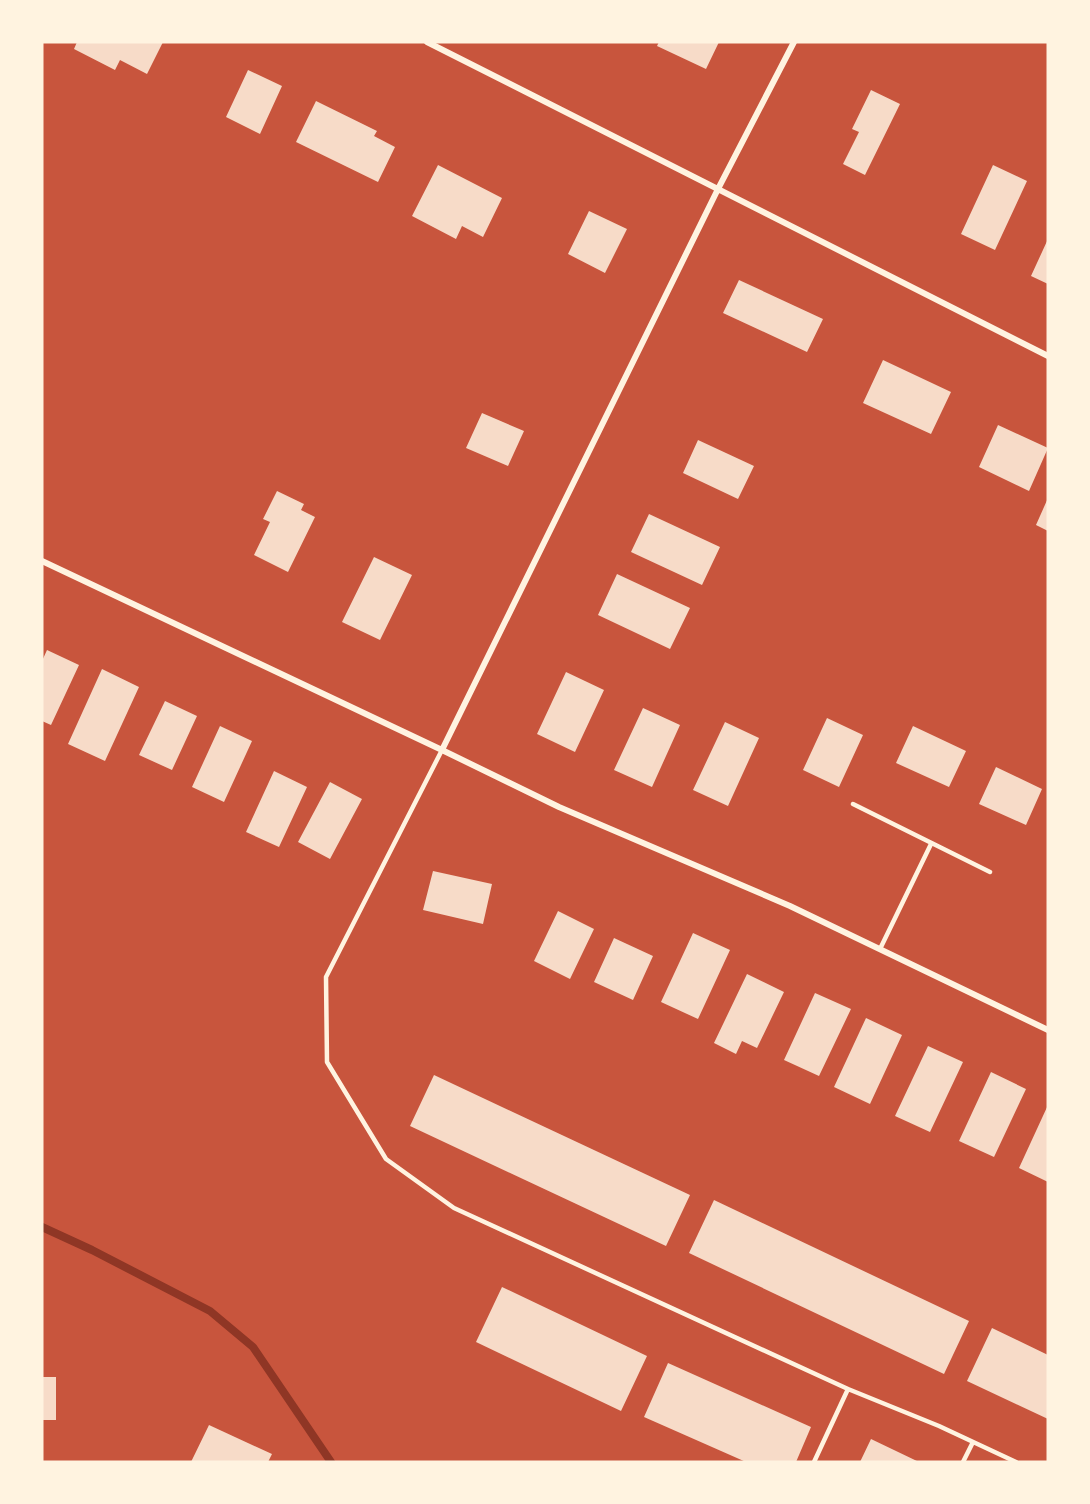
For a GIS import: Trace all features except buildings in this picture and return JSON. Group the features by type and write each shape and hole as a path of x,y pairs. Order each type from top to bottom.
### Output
{"street":[{"path":"427,42 1048,356"},
{"path":"442,750 718,189 794,42"},
{"path":"42,561 559,807 790,906 1048,1030"}],"lane":[{"path":"442,750 326,977 327,1062 386,1159 454,1208 848,1389 939,1426 1017,1462"},
{"path":"853,804 990,872"},
{"path":"880,949 931,843"},
{"path":"814,1462 848,1389"},
{"path":"963,1462 973,1442"}],"waterway":[{"path":"42,1227 210,1311 253,1347 331,1462"}]}
